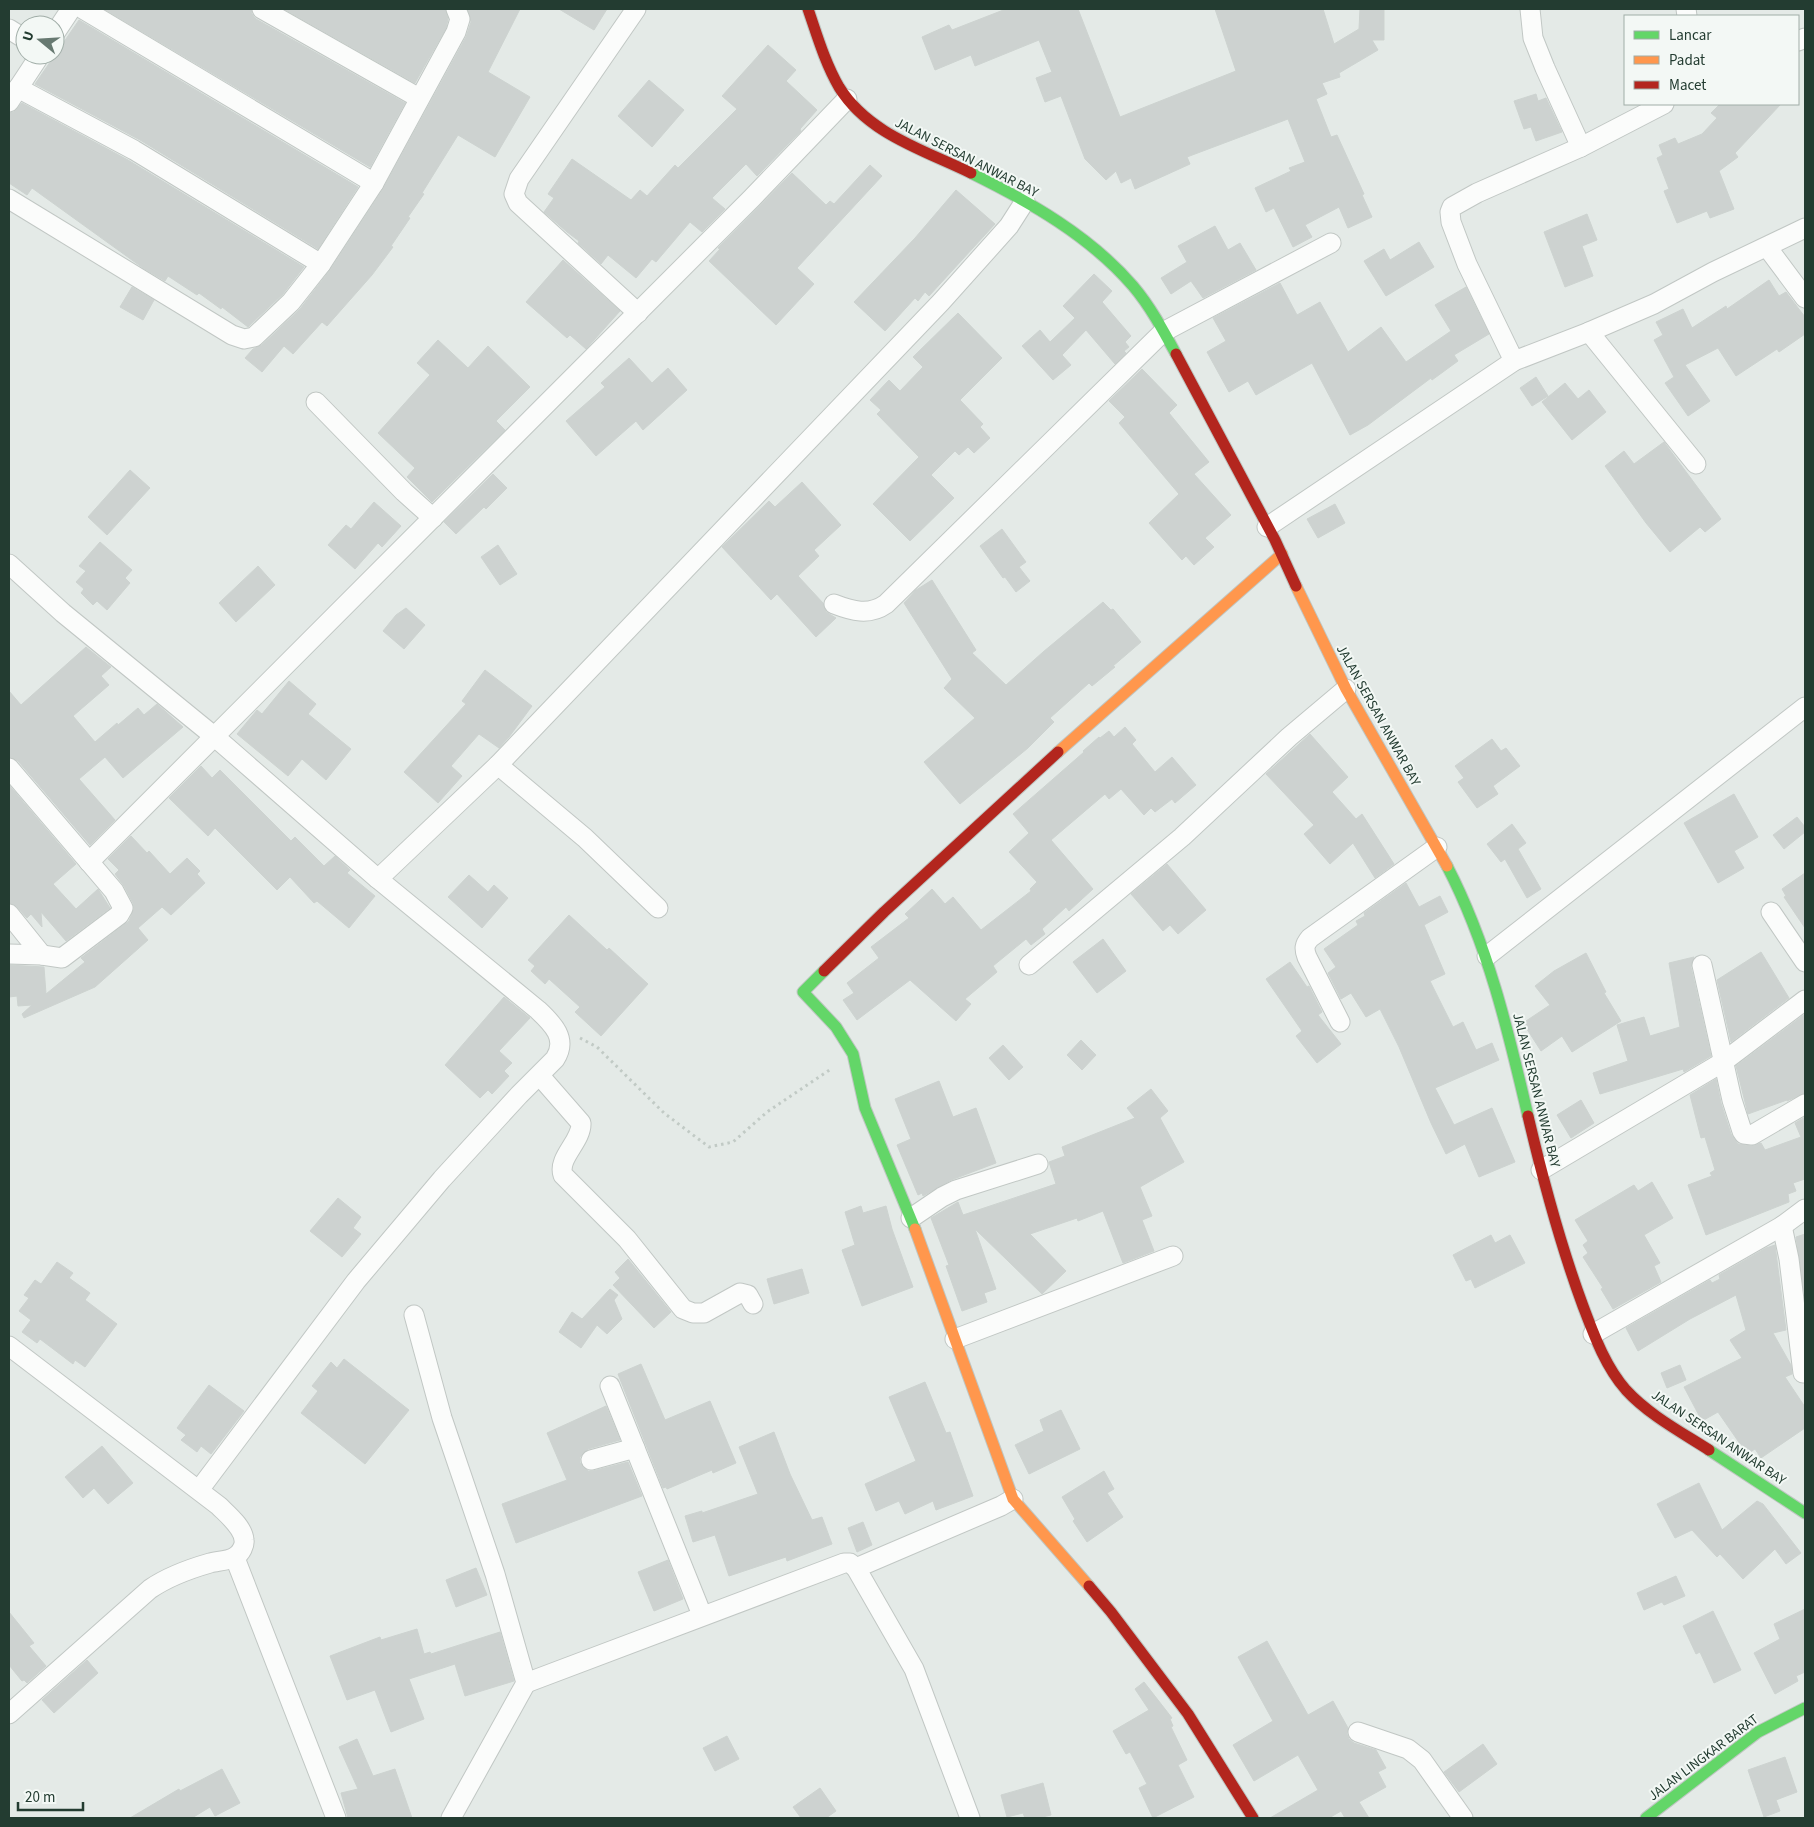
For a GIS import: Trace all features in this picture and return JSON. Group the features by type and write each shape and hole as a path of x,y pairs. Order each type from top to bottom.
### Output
{"main road":[{"name":"JALAN SERSAN ANWAR BAY","path":"808,9 835,78 847,99 858,113 886,132 986,180 1025,201 1058,222 1100,254 1130,282 1140,295 1182,365 1282,554 1314,626 1346,689 1387,763 1437,846 1469,912 1487,956 1508,1032 1541,1170 1568,1266 1593,1334 1610,1368 1626,1391 1648,1410 1805,1513"},
{"path":"1253,1818 1182,1706 1111,1612 1056,1545 1013,1499 911,1218 865,1108 853,1054 836,1027 804,992 884,912 1059,751 1282,554"},
{"name":"JALAN LINGKAR BARAT","path":"1646,1818 1758,1732 1805,1708"}],"street":[{"path":"84,9 374,183"},
{"path":"262,9 419,98"},
{"path":"9,199 239,338 248,339 254,337 291,302 321,264 374,183 459,24 460,14 456,9"},
{"path":"636,9 519,179 514,194 518,203 638,313"},
{"path":"1530,9 1533,38 1544,68 1581,147"},
{"path":"33,65 13,95 134,150 321,264"},
{"path":"89,862 638,313 847,99"},
{"path":"1514,361 1467,264 1451,222 1450,212 1454,204 1581,147 1662,105"},
{"path":"378,880 498,765 941,302 1009,226 1025,201"},
{"path":"1267,527 1514,361 1654,304 1713,272 1805,228"},
{"path":"834,604 849,610 865,612 879,609 886,604 1163,332 1330,243"},
{"path":"1767,247 1805,298"},
{"path":"1589,332 1696,464"},
{"path":"316,402 404,492 433,518"},
{"path":"9,564 63,613 215,737 378,880 549,1020 557,1031 561,1048 556,1060 519,1095 442,1179 356,1281 199,1490"},
{"path":"1029,965 1182,837 1289,737 1346,689"},
{"path":"1487,956 1805,707"},
{"path":"498,765 585,838 658,908"},
{"path":"9,768 123,904 123,910 119,915 66,956 58,958 42,954 9,954"},
{"path":"1340,1022 1307,957 1305,951 1306,943 1310,938 1437,846"},
{"path":"1771,912 1805,962"},
{"path":"9,914 42,954"},
{"path":"1702,965 1723,1062 1738,1121 1744,1134 1752,1135 1805,1104"},
{"path":"1541,1170 1723,1062 1805,1000"},
{"path":"540,1076 581,1123 580,1133 562,1166 563,1175 627,1238 684,1309 697,1314 704,1313 740,1294 748,1296 753,1304"},
{"path":"911,1218 956,1190 1038,1164"},
{"path":"1593,1334 1782,1226 1805,1209"},
{"path":"1782,1226 1789,1259 1802,1372"},
{"path":"955,1339 1173,1256"},
{"path":"414,1315 442,1418 495,1574 526,1683"},
{"path":"9,1346 219,1506 243,1533 244,1544 235,1558 191,1569 157,1584 10,1711"},
{"path":"610,1386 702,1615"},
{"path":"591,1460 635,1448"},
{"path":"856,1568 1001,1506 1013,1499"},
{"path":"235,1558 336,1818"},
{"path":"451,1818 526,1683 844,1563 850,1563 856,1568 914,1670 970,1818"},
{"path":"1358,1732 1408,1749 1419,1756 1463,1818"}],"path":[{"path":"549,1020 597,1047 664,1113 709,1147 733,1142 767,1112 853,1054"}],"building":[{"path":"104,9 251,9 256,19 405,103 370,167"},
{"path":"284,9 445,9 448,19 446,28 415,83"},
{"path":"468,9 520,9 488,72 530,97 495,157 458,135 422,193 424,194 408,217 410,218 391,246 393,247 372,275 327,326 322,322 293,354 284,346 262,372 245,358 253,349 262,345 300,309 330,270 383,189 466,37 471,22"},
{"path":"559,9 607,9 594,30"},
{"path":"1006,9 1078,9 1120,117 1236,71 1215,9 1323,9 1334,44 1359,29 1360,9 1384,9 1384,40 1372,40 1378,50 1339,73 1340,77 1322,83 1327,94 1316,99 1331,137 1337,135 1364,194 1362,195 1372,217 1348,228 1339,207 1305,225 1312,237 1293,247 1274,208 1266,212 1255,188 1291,171 1289,168 1305,162 1288,119 1187,157 1190,164 1135,189 1131,178 1121,183 1116,171 1106,180 1085,159 1061,96 1045,102 1036,78 1052,72 1039,40 975,66 971,55 935,70 922,37 949,25 952,30"},
{"path":"79,20 358,187 318,249 140,140 35,84 48,65 65,65 65,40"},
{"path":"768,45 796,70 786,81 817,110 800,129 801,131 757,176 746,164 712,198 725,209 702,232 690,222 656,262 652,259 636,278 608,255 601,264 578,243 579,241 544,212 554,198 548,194 572,159 631,200 640,190 647,196 675,165 678,168 737,109 722,96"},
{"path":"649,80 684,110 652,147 618,116"},
{"path":"1536,94 1538,101 1546,98 1562,132 1536,141 1531,127 1524,129 1514,101"},
{"path":"22,103 128,160 304,267 283,294 248,327 222,307 221,309 199,293 197,295 168,276 165,281 143,268 32,188 27,195 9,183 9,113 14,112"},
{"path":"1719,105 1780,105 1735,153 1738,157 1719,171 1734,209 1710,218 1707,211 1677,223 1664,191 1669,189 1657,158 1663,155 1659,145 1675,138 1678,144 1702,134 1717,118 1711,113"},
{"path":"870,165 882,176 797,268 814,284 776,325 709,261 720,249 718,248 792,173 826,205 830,201 834,204"},
{"path":"956,190 995,224 929,296 925,292 918,301 915,298 885,331 854,302 915,238"},
{"path":"1587,214 1597,240 1582,246 1593,276 1565,287 1544,232"},
{"path":"1215,226 1228,250 1240,243 1256,270 1203,298 1191,281 1171,294 1161,278 1187,262 1178,246"},
{"path":"1419,242 1434,267 1386,296 1364,261 1384,249 1390,260"},
{"path":"563,260 620,311 586,349 570,335 567,338 526,302"},
{"path":"1094,274 1112,291 1102,302 1131,336 1125,342 1129,347 1115,364 1086,330 1062,355 1071,365 1053,380 1022,346 1040,330 1050,342 1075,318 1063,306"},
{"path":"1769,280 1779,296 1786,292 1805,317 1805,334 1779,352 1777,349 1736,376 1718,348 1685,365 1710,401 1688,416 1665,383 1674,377 1654,340 1663,335 1656,322 1683,309 1692,328 1726,306 1727,309"},
{"path":"1280,283 1297,315 1320,302 1348,352 1381,327 1406,362 1451,331 1435,305 1466,287 1489,334 1454,355 1458,361 1432,380 1431,378 1368,425 1350,435 1312,363 1256,395 1248,381 1229,392 1207,352 1226,341 1213,318"},
{"path":"132,287 154,300 143,320 120,307"},
{"path":"958,313 1002,358 960,400 983,424 980,427 990,438 974,453 968,447 959,455 955,451 931,475 954,498 910,541 873,504 919,457 877,414 881,410 870,400 889,380 900,391 923,367 913,357"},
{"path":"438,340 468,368 488,346 530,387 496,421 505,430 432,502 407,477 415,468 378,433 430,375 417,363"},
{"path":"629,358 652,383 668,368 687,390 643,430 636,421 596,456 566,421 605,387 601,383"},
{"path":"1142,369 1177,405 1169,413 1209,462 1194,474 1231,515 1205,538 1214,547 1194,565 1186,556 1182,560 1149,523 1179,494 1119,423 1125,417 1109,401"},
{"path":"1536,377 1548,396 1532,406 1520,388"},
{"path":"1565,383 1578,399 1589,390 1606,412 1572,440 1542,402"},
{"path":"1664,442 1721,519 1705,532 1700,527 1670,552 1646,523 1605,466 1624,451 1634,464"},
{"path":"130,470 150,488 107,535 88,517"},
{"path":"493,474 507,488 486,509 484,507 456,534 444,522"},
{"path":"802,482 841,525 814,550 819,556 798,576 823,603 826,612 836,618 816,637 777,594 771,600 722,547 769,501 775,507"},
{"path":"374,502 401,526 382,547 378,543 355,569 328,545 346,525 351,529"},
{"path":"1335,504 1345,523 1318,538 1307,519"},
{"path":"1002,529 1026,562 1019,567 1030,581 1016,592 1005,577 1003,578 980,546"},
{"path":"100,542 132,570 125,578 130,583 107,610 97,601 93,605 81,593 84,589 76,582 86,571 79,566"},
{"path":"498,545 517,574 500,585 481,557"},
{"path":"258,566 275,585 236,622 219,603"},
{"path":"932,580 976,650 972,653 1006,685 1103,602 1111,610 1113,609 1141,642 1092,686 1089,683 1050,718 1054,722 1028,748 960,804 924,762 975,718 944,688 952,679 904,603 916,590"},
{"path":"406,608 425,625 404,649 383,631 396,615"},
{"path":"86,647 111,667 101,676 109,685 73,716 95,742 138,708 144,715 157,704 183,727 123,778 105,757 79,779 115,820 90,845 18,761 9,757 9,691 21,705"},
{"path":"485,670 532,706 499,748 479,734 451,766 462,776 438,803 404,772 466,704 462,701"},
{"path":"289,681 316,704 308,714 351,749 326,780 302,759 288,776 237,734 257,710 262,714"},
{"path":"1125,727 1136,740 1132,744 1155,772 1172,757 1196,785 1175,803 1172,799 1155,812 1151,808 1144,815 1121,789 1109,799 1105,794 1051,840 1093,889 1069,911 1066,907 1042,929 1045,934 1031,945 1026,939 993,966 997,972 965,999 971,1004 956,1021 910,980 857,1020 843,1000 854,993 847,983 879,958 871,947 909,918 905,914 932,889 945,904 953,897 981,930 1031,891 1030,889 1037,882 1009,852 1029,833 1013,814 1099,737 1109,731 1114,737"},
{"path":"1310,734 1348,777 1332,792 1356,819 1362,814 1394,864 1375,878 1353,843 1330,864 1304,834 1314,825 1266,774"},
{"path":"1492,739 1501,751 1506,748 1520,766 1493,786 1498,794 1477,808 1458,782 1464,778 1455,766"},
{"path":"201,766 212,778 220,770 291,841 295,837 324,866 335,856 350,870 347,873 375,896 349,928 317,901 314,903 290,877 277,890 215,828 208,836 169,798"},
{"path":"9,785 76,864 53,884 76,909 98,889 110,908 66,941 41,912 42,927 31,914 27,918 17,907 9,903"},
{"path":"1734,794 1758,837 1734,851 1744,868 1718,883 1684,823"},
{"path":"1797,817 1805,827 1805,832 1784,849 1773,835"},
{"path":"1512,824 1526,843 1518,849 1541,889 1527,898 1505,859 1501,862 1487,844"},
{"path":"131,836 147,853 149,851 170,874 187,858 200,871 197,874 205,883 171,915 162,907 138,928 148,940 95,987 24,1018 22,1014 32,1005 18,1006 17,996 9,997 9,965 44,967 46,994 85,962 81,958 129,921 134,909 133,903 115,874 119,870 108,859"},
{"path":"1167,864 1206,910 1178,934 1170,925 1163,931 1131,894"},
{"path":"1805,873 1805,928 1784,897 1786,896 1782,889"},
{"path":"469,875 488,892 494,885 508,898 482,928 448,897"},
{"path":"1406,883 1419,907 1440,896 1448,912 1424,925 1445,974 1430,981 1453,1027 1463,1022 1476,1050 1492,1043 1499,1060 1435,1088 1454,1125 1492,1108 1515,1162 1479,1177 1465,1144 1446,1154 1399,1047 1380,1009 1366,1017 1351,993 1341,999 1328,973 1336,967 1324,949 1358,925 1356,921 1365,916 1364,913"},
{"path":"569,915 648,984 601,1036 575,1012 580,1007 549,979 545,984 531,971 535,966 528,960"},
{"path":"1103,939 1126,971 1097,993 1073,962"},
{"path":"1761,952 1789,998 1731,1042 1717,980"},
{"path":"1586,953 1606,992 1604,993 1621,1021 1572,1052 1562,1036 1541,1051 1523,1023 1550,1005 1535,986 1554,971"},
{"path":"1694,957 1691,967 1711,1056 1684,1072 1683,1069 1600,1094 1593,1073 1628,1061 1617,1025 1644,1017 1650,1036 1680,1027 1669,963"},
{"path":"1290,962 1307,987 1309,986 1322,1012 1318,1015 1341,1044 1317,1063 1296,1036 1302,1031 1266,979"},
{"path":"504,997 530,1018 499,1051 512,1063 504,1071 509,1076 492,1094 488,1090 480,1098 445,1065"},
{"path":"1805,1014 1805,1093 1748,1114 1736,1066"},
{"path":"1081,1040 1096,1055 1082,1070 1067,1055"},
{"path":"1003,1045 1023,1067 1009,1080 989,1058"},
{"path":"1716,1079 1731,1134 1738,1144 1751,1146 1761,1143 1765,1150 1801,1137 1795,1123 1805,1117 1805,1179 1793,1183 1796,1191 1788,1194 1789,1202 1706,1235 1688,1185 1712,1176 1710,1173 1715,1170 1705,1137 1701,1138 1690,1095"},
{"path":"939,1081 953,1117 976,1108 996,1163 951,1180 923,1196 922,1193 918,1195 897,1145 911,1139 895,1099"},
{"path":"1151,1089 1168,1111 1160,1118 1184,1162 1140,1187 1152,1216 1142,1220 1154,1251 1123,1263 1103,1211 1078,1221 1077,1218 1030,1234 1066,1271 1042,1294 975,1229 996,1289 984,1293 987,1302 962,1311 946,1266 949,1265 931,1218 958,1202 963,1215 1056,1184 1049,1162 1065,1156 1062,1147 1135,1118 1127,1108"},
{"path":"1581,1100 1594,1123 1571,1138 1557,1115"},
{"path":"1652,1182 1673,1218 1644,1235 1660,1263 1654,1266 1661,1282 1613,1309 1601,1289 1603,1288 1583,1257 1588,1253 1583,1245 1588,1241 1575,1220 1634,1185 1638,1191"},
{"path":"338,1198 361,1217 353,1228 361,1234 342,1257 310,1231"},
{"path":"861,1206 863,1213 886,1206 892,1229 913,1287 862,1306 842,1250 855,1245 845,1212"},
{"path":"1805,1234 1805,1299 1796,1237"},
{"path":"1491,1235 1495,1243 1510,1235 1525,1263 1475,1288 1471,1279 1466,1281 1453,1255"},
{"path":"1775,1245 1786,1330 1773,1333 1791,1365 1792,1374 1785,1377 1805,1407 1805,1428 1761,1458 1755,1449 1747,1454 1718,1412 1702,1421 1684,1387 1742,1358 1730,1340 1746,1330 1736,1295 1690,1319 1638,1351 1626,1328 1710,1280 1712,1283 1720,1279 1719,1275 1766,1248"},
{"path":"628,1259 671,1312 654,1328 613,1285 620,1278 615,1272"},
{"path":"57,1262 73,1273 69,1278 90,1293 85,1300 117,1324 85,1367 75,1360 73,1364 40,1339 37,1343 22,1332 31,1320 19,1311 29,1298 24,1295 35,1280 41,1284"},
{"path":"802,1269 809,1293 774,1304 767,1279"},
{"path":"610,1289 618,1295 614,1300 622,1319 607,1334 597,1325 581,1348 559,1332 572,1312 582,1319"},
{"path":"344,1359 409,1410 365,1464 301,1413 318,1391 312,1386 331,1362 337,1368"},
{"path":"641,1364 665,1420 710,1401 736,1463 713,1473 712,1470 667,1489 666,1487 663,1488 618,1374"},
{"path":"1680,1365 1686,1380 1667,1388 1661,1373"},
{"path":"925,1382 946,1433 950,1432 973,1496 936,1510 933,1501 905,1514 899,1501 876,1511 865,1484 916,1461 889,1397"},
{"path":"209,1385 244,1411 211,1454 201,1446 197,1452 181,1440 186,1435 177,1428"},
{"path":"606,1406 620,1440 588,1449 580,1457 580,1463 588,1471 593,1471 628,1462 642,1496 516,1543 502,1504 567,1480 547,1433"},
{"path":"1061,1410 1080,1449 1029,1474 1015,1445 1044,1431 1040,1420"},
{"path":"774,1432 790,1474 812,1520 822,1517 832,1544 787,1561 786,1557 729,1576 715,1535 693,1542 685,1516 702,1511 702,1513 758,1494 739,1447"},
{"path":"102,1446 133,1483 108,1504 94,1488 83,1498 65,1477"},
{"path":"1104,1471 1114,1489 1107,1493 1123,1517 1087,1542 1073,1521 1075,1519 1062,1497"},
{"path":"1699,1483 1722,1530 1757,1501 1763,1504 1801,1553 1786,1564 1775,1549 1743,1579 1720,1554 1717,1557 1692,1530 1675,1538 1657,1504"},
{"path":"863,1522 872,1545 857,1552 848,1528"},
{"path":"668,1560 683,1599 654,1611 638,1572"},
{"path":"476,1568 487,1595 456,1607 446,1580"},
{"path":"1676,1576 1685,1596 1664,1605 1662,1602 1644,1610 1637,1593"},
{"path":"1805,1609 1805,1672 1796,1676 1798,1681 1775,1694 1754,1653 1780,1639 1774,1624"},
{"path":"1713,1611 1741,1670 1714,1683 1700,1652 1696,1654 1683,1626"},
{"path":"9,1612 34,1643 29,1646 46,1666 27,1683 24,1680 22,1681 9,1665"},
{"path":"417,1629 424,1654 430,1652 431,1654 500,1632 514,1681 465,1696 455,1664 409,1679 424,1719 391,1732 375,1690 347,1700 330,1656 380,1637 381,1640"},
{"path":"1267,1641 1308,1715 1333,1701 1348,1728 1347,1734 1349,1739 1354,1743 1376,1750 1386,1768 1378,1772 1386,1787 1359,1802 1369,1818 1345,1818 1341,1811 1329,1818 1270,1818 1318,1790 1298,1755 1254,1781 1233,1745 1273,1721 1238,1657"},
{"path":"87,1660 98,1673 54,1713 42,1700"},
{"path":"1144,1682 1172,1718 1170,1719 1173,1726 1171,1727 1187,1760 1178,1765 1194,1797 1153,1818 1139,1788 1147,1784 1130,1752 1126,1754 1113,1731 1149,1710 1135,1689"},
{"path":"727,1736 739,1759 715,1771 703,1748"},
{"path":"357,1739 373,1776 395,1769 412,1818 348,1818 341,1793 358,1789 339,1747"},
{"path":"1483,1744 1497,1764 1459,1792 1444,1772"},
{"path":"1785,1757 1797,1792 1776,1800 1780,1811 1764,1817 1748,1770"},
{"path":"222,1769 240,1803 215,1816 210,1807 192,1818 130,1818 179,1789 180,1791"},
{"path":"1043,1783 1051,1815 1025,1818 1023,1813 1007,1817 1001,1795"},
{"path":"820,1788 836,1811 826,1818 801,1818 793,1807"}],"traffic: fast":[{"path":"971,173 1037,208 1098,251 1133,286 1156,318 1176,354"},
{"path":"1447,866 1474,926 1485,957 1513,1052 1528,1116"},
{"path":"824,971 803,992 836,1027 853,1054 865,1108 915,1229"},
{"path":"1709,1450 1805,1513"},
{"path":"1646,1818 1758,1732 1805,1708"}],"traffic: slow":[{"path":"1058,752 1282,554"},
{"path":"1296,586 1346,689 1447,866"},
{"path":"915,1229 1013,1499 1089,1586"}],"traffic: jam":[{"path":"808,9 830,68 839,87 851,103 865,117 898,139 971,173"},
{"path":"1176,354 1275,540 1296,586"},
{"path":"824,971 884,912 1058,752"},
{"path":"1528,1116 1559,1236 1591,1328 1606,1361 1619,1381 1635,1399 1666,1423 1709,1450"},
{"path":"1089,1586 1188,1714 1253,1818"}]}
